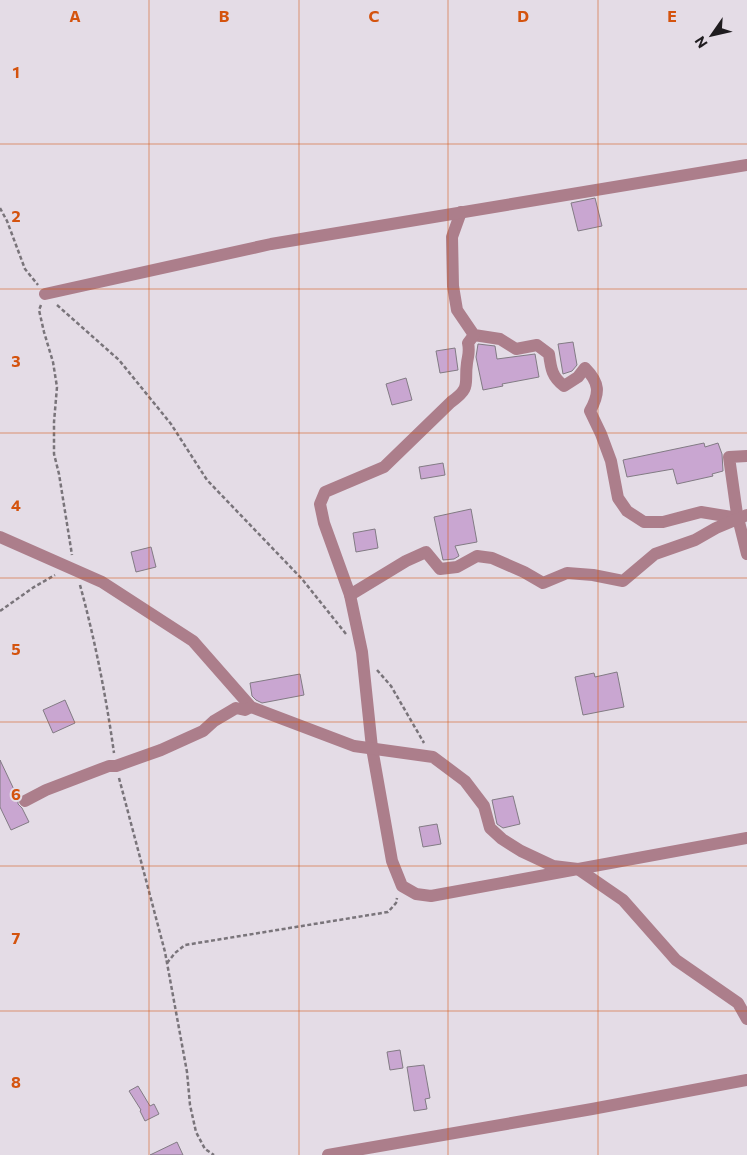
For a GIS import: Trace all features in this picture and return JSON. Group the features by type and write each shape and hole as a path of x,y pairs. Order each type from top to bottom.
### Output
{"street":[{"path":"46,294 271,244 747,165"},
{"path":"461,212 452,237 453,286 456,310 474,335 500,339 516,349 537,345 549,354 551,368 556,380 564,386 578,377 585,368 595,378 597,398 590,411 601,434 610,461 618,498 627,511 644,522 663,522 702,512 743,517"},
{"path":"474,335 468,344 470,353 467,364 466,386 460,395 450,402 384,467 325,492 320,504 324,523 350,595 362,652 372,748 392,861 402,886 416,894 431,896 747,838"},
{"path":"747,456 729,457 743,517 747,554"},
{"path":"350,595 406,561 426,552 440,569 457,567 477,556 492,558 524,572 543,583 567,573 593,575 623,581 655,554 695,540 716,528 743,517"},
{"path":"0,537 102,582 193,641 251,707 354,746 433,757 465,781 484,806 490,828 502,839 521,851 553,866 578,869 623,900 676,960 738,1003 747,1019"},
{"path":"25,801 46,790 109,766 116,766 161,750 203,731 236,708 246,710 251,707"},
{"path":"328,1155 592,1110 747,1080"}],"path":[{"path":"0,208 7,220 25,269 46,294 119,360 171,424 207,480 302,579 338,626 391,686 433,757"},
{"path":"46,294 40,310 57,386 54,454 59,474 72,569 94,637 116,766 167,963 196,1132 205,1149 214,1155"},
{"path":"0,611 34,587 72,569"},
{"path":"167,963 185,945 388,912 396,903 402,886"}],"building":[{"path":"595,198 602,226 578,231 571,203"},
{"path":"573,342 577,365 572,371 563,374 558,344"},
{"path":"478,344 495,346 497,359 535,354 539,377 502,384 503,386 483,390 476,357"},
{"path":"455,348 458,370 440,373 436,351"},
{"path":"406,378 412,400 392,405 386,384"},
{"path":"704,443 705,447 718,443 722,454 723,471 712,474 713,476 677,484 673,469 627,477 623,460"},
{"path":"443,463 445,475 421,479 419,467"},
{"path":"471,509 477,542 455,546 459,556 454,559 443,560 434,517"},
{"path":"375,529 378,548 356,552 353,533"},
{"path":"151,547 156,567 136,572 131,552"},
{"path":"617,672 624,707 583,715 575,677 594,673 595,677"},
{"path":"300,674 304,695 262,703 252,696 250,683"},
{"path":"65,700 75,723 53,733 43,710"},
{"path":"0,760 18,798 18,804 29,822 11,830 0,807"},
{"path":"513,796 520,824 503,828 497,824 492,800"},
{"path":"437,824 441,844 423,847 419,827"},
{"path":"400,1050 403,1068 390,1070 387,1052"},
{"path":"424,1065 430,1098 425,1099 427,1109 414,1111 407,1067"},
{"path":"138,1086 150,1106 154,1104 159,1114 145,1121 141,1110 129,1091"},
{"path":"177,1142 183,1155 150,1155"}]}
